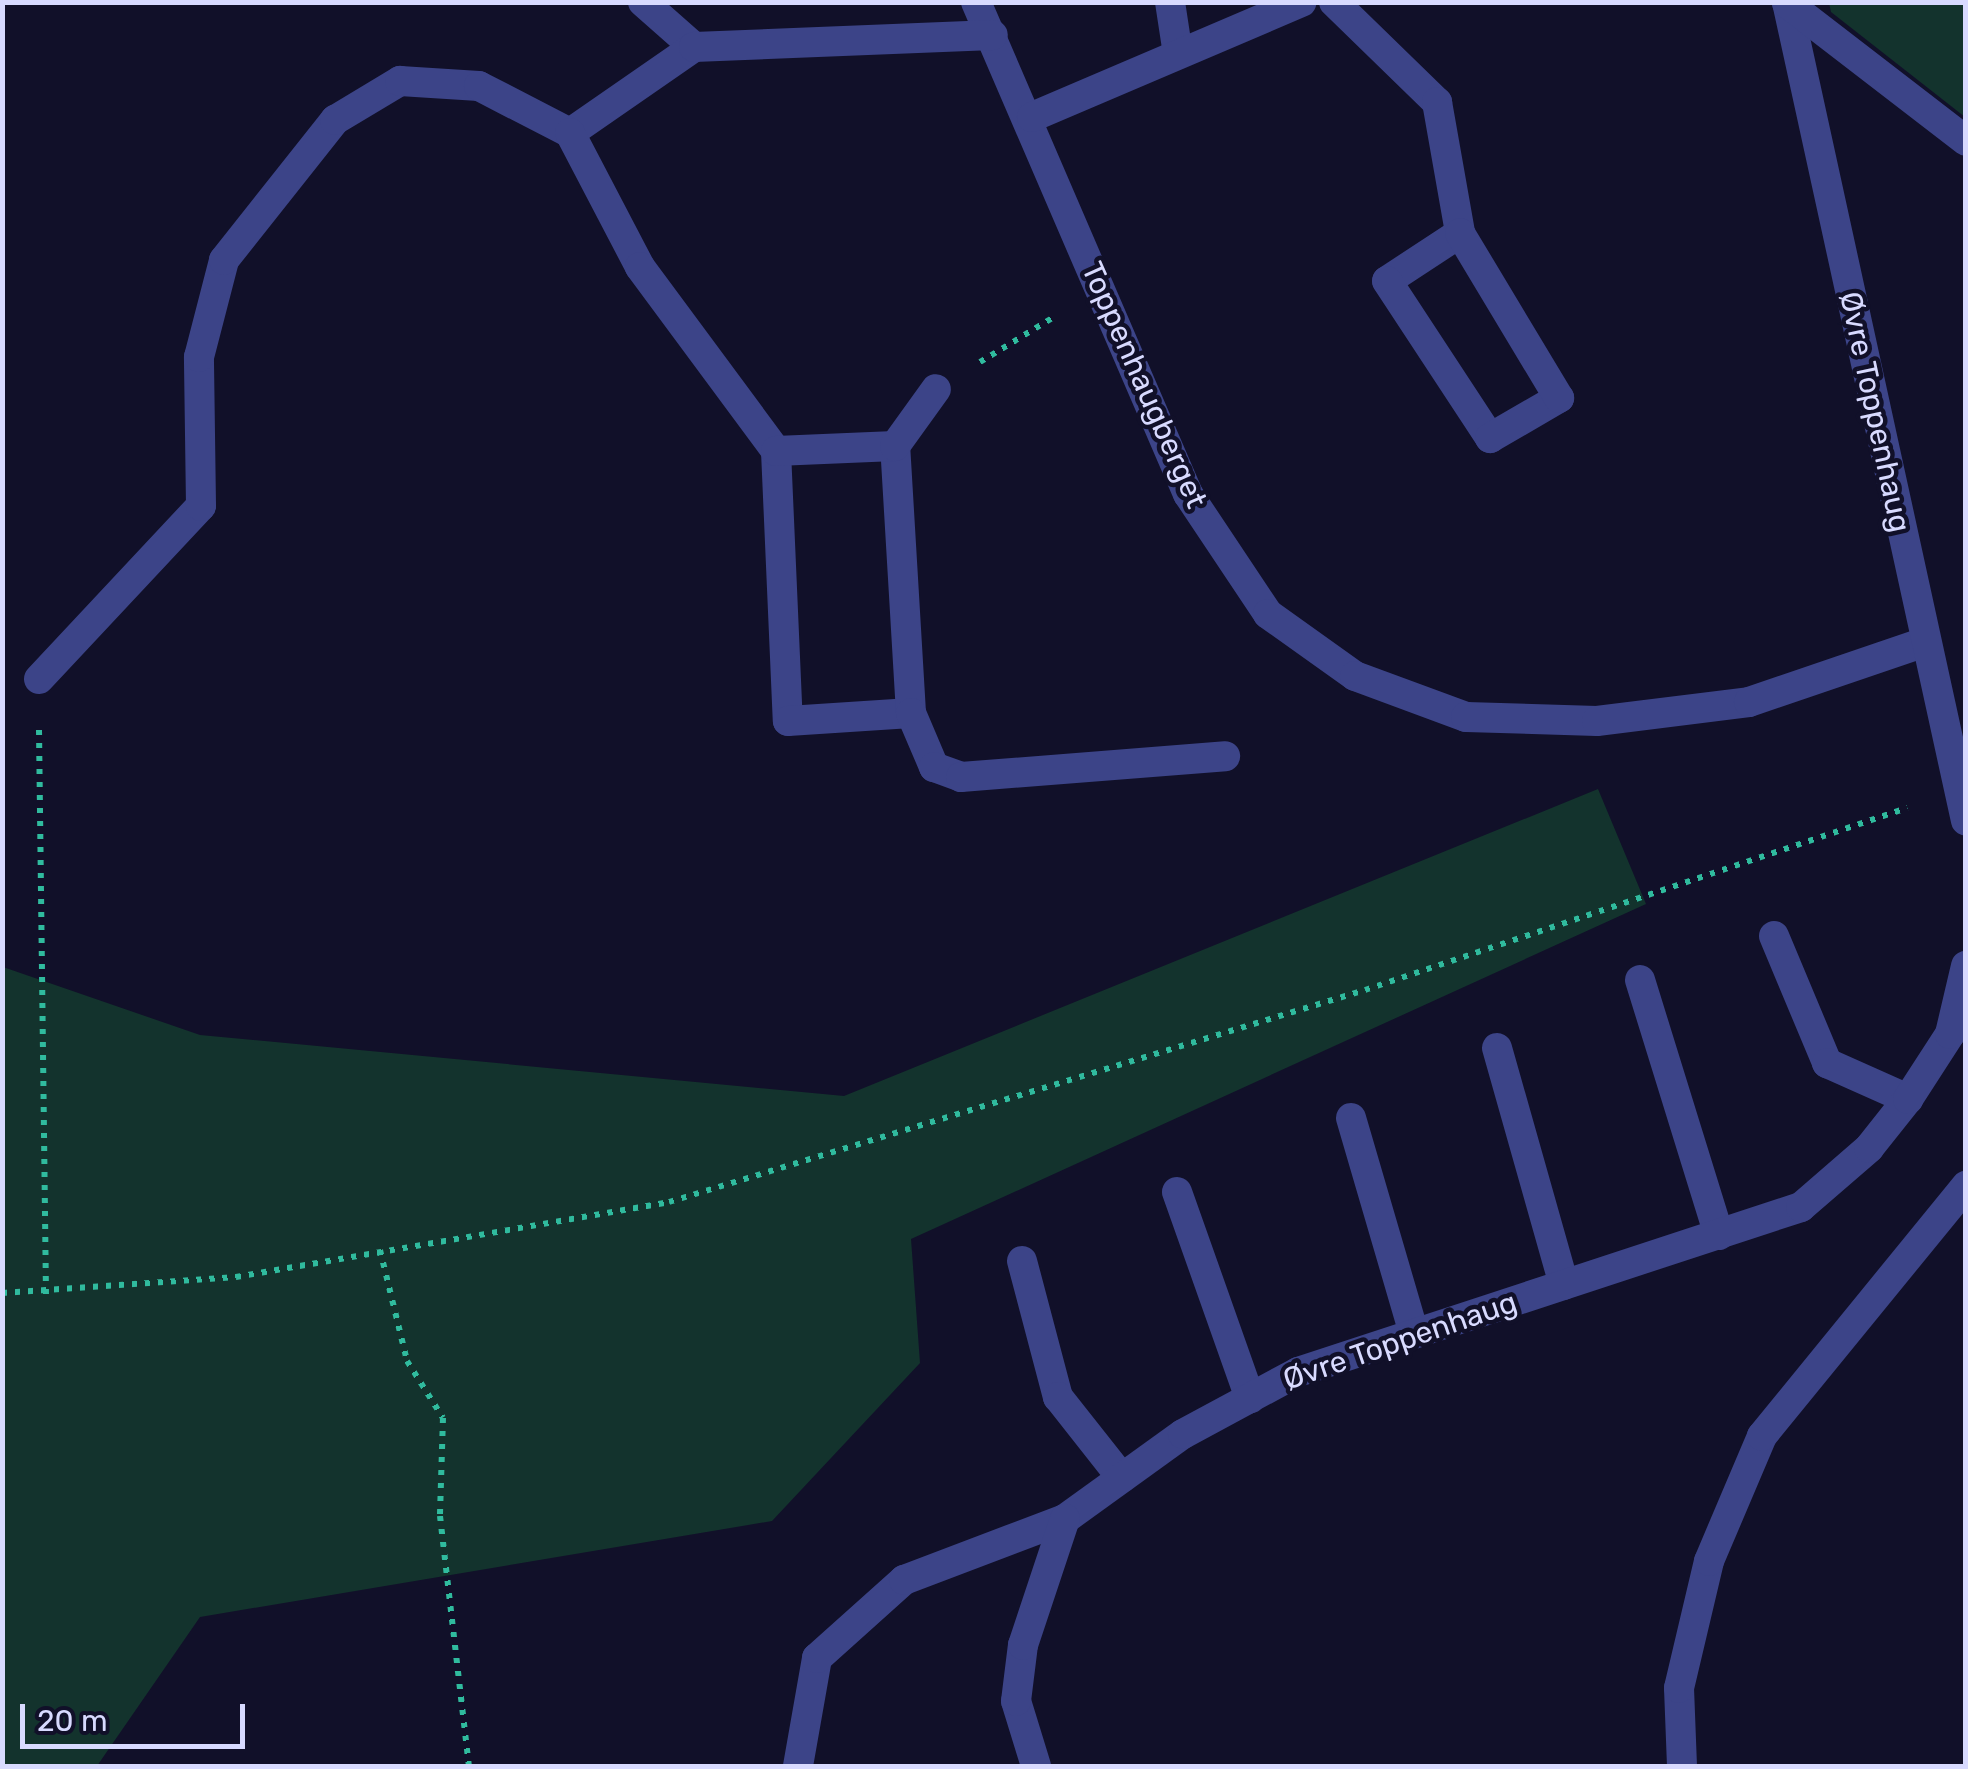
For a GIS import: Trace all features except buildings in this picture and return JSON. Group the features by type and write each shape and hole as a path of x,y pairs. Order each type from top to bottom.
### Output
{"street":[{"path":"644,2 694,47"},
{"name":"Toppenhaugberget","path":"976,2 1032,117 1098,290 1188,494 1268,614 1355,676 1466,717 1597,721 1749,702 1925,642"},
{"path":"1170,2 1177,48"},
{"path":"1032,117 1177,48 1300,2"},
{"path":"1334,2 1437,102 1460,233 1559,398 1490,438 1388,282 1460,233"},
{"path":"1787,2 1966,141"},
{"name":"Øvre Toppenhaug","path":"1787,2 1966,821"},
{"path":"570,133 694,47 993,36"},
{"path":"39,679 201,506 199,357 224,260 335,120 400,82 480,86 570,133 650,282 776,451 788,721 911,713"},
{"path":"936,389 895,446 911,713 934,767 961,777 1225,756"},
{"path":"776,451 895,446"},
{"path":"1774,936 1827,1063 1908,1099"},
{"name":"Øvre Toppenhaug","path":"798,1766 816,1658 854,1616 904,1580 1065,1519 1122,1478 1250,1398 1414,1333 1801,1207 1908,1099 1950,1034 1966,966"},
{"path":"1640,980 1718,1235"},
{"path":"1497,1048 1564,1285"},
{"path":"1351,1118 1414,1333"},
{"path":"1682,1766 1679,1688 1709,1561 1762,1436 1966,1186"},
{"path":"1178,1192 1250,1398"},
{"path":"1022,1261 1058,1397 1122,1478"},
{"path":"1036,1766 1019,1682 1065,1519"}],"path":[{"path":"936,389 1098,290"},
{"path":"39,679 46,1295"},
{"path":"2,1293 46,1295 236,1277 669,1202 872,1146 1960,790"},
{"path":"380,1250 407,1361 443,1418 440,1516 469,1766"}],"green space":[{"path":"1829,3 1965,3 1965,117 1831,12"},
{"path":"1598,789 1646,904 911,1239 920,1363 772,1521 200,1617 97,1766 3,1766 3,967 200,1035 844,1096"}]}
